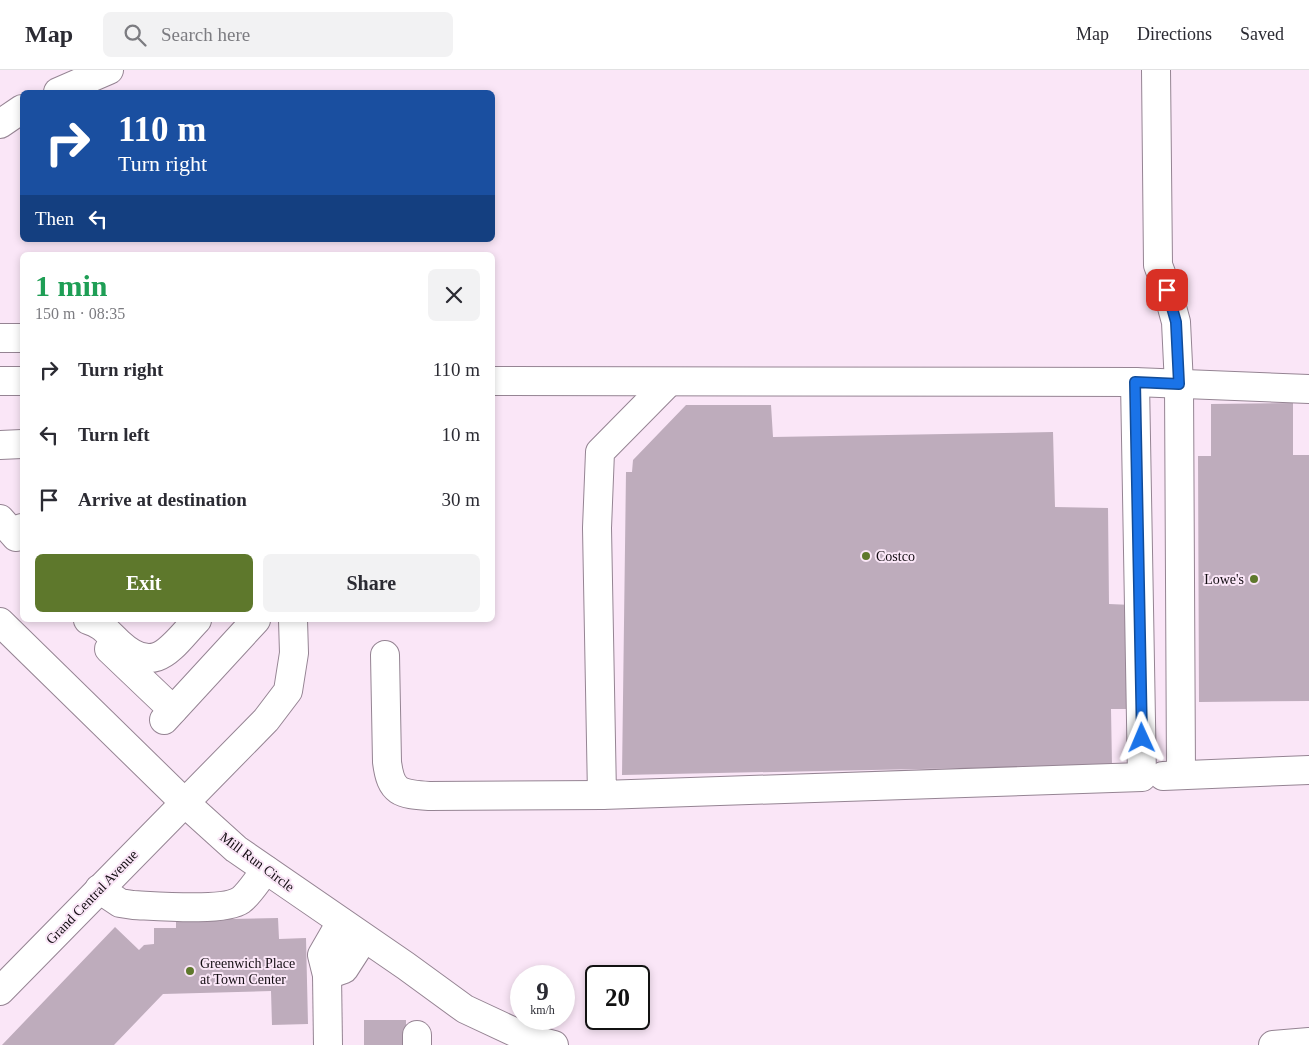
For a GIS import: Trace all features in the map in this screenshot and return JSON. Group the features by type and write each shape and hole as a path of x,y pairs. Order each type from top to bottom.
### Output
{"street":[{"path":"63,90 109,70"},
{"path":"1156,70 1158,265 1176,322 1179,384 1181,774"},
{"path":"0,124 20,110"},
{"path":"0,338 20,338"},
{"path":"0,381 20,381"},
{"path":"495,381 1135,382 1309,389"},
{"path":"602,795 597,528 600,452 669,382"},
{"path":"1135,382 1142,777"},
{"path":"0,445 20,444"},
{"name":"Mill Run Circle","path":"0,622 184,802 236,849 465,1009 527,1038 554,1045"},
{"path":"81,622 168,715 254,622"},
{"path":"95,622 130,653 148,659 158,658 168,651 195,622"},
{"name":"Grand Central Avenue","path":"0,991 266,720 288,691 294,653 293,622"},
{"path":"385,655 386,762 389,777 396,789 410,794 429,796 602,795 1309,770"},
{"path":"99,889 120,903 133,905 219,906 234,904 242,899 266,870"},
{"path":"328,1045 327,975 322,955 341,922"},
{"path":"327,975 344,969 364,938"},
{"path":"1273,1045 1309,1042"}],"building":[{"name":"Lowe's","path":"1293,403 1293,455 1309,455 1309,701 1199,702 1198,456 1211,456 1211,404"},
{"name":"Costco","path":"686,405 771,405 773,437 1053,432 1055,507 1108,508 1109,604 1132,605 1134,709 1111,709 1112,765 622,775 626,472 632,472 633,460"},
{"name":"Greenwich Place at Town Center","path":"278,918 279,939 306,938 308,1024 272,1025 271,991 163,994 114,1045 2,1045 115,927 139,950 144,945 154,944 154,928 176,928 176,920"},
{"path":"364,1020 406,1020 406,1045 364,1045"}],"place":[{"name":"Costco","path":"866,556"},
{"name":"Lowe's","path":"1254,579"},
{"name":"Greenwich Place at Town Center","path":"190,971"}],"route":[{"path":"1142,738 1135,382 1179,384 1176,322 1167,290"}]}
